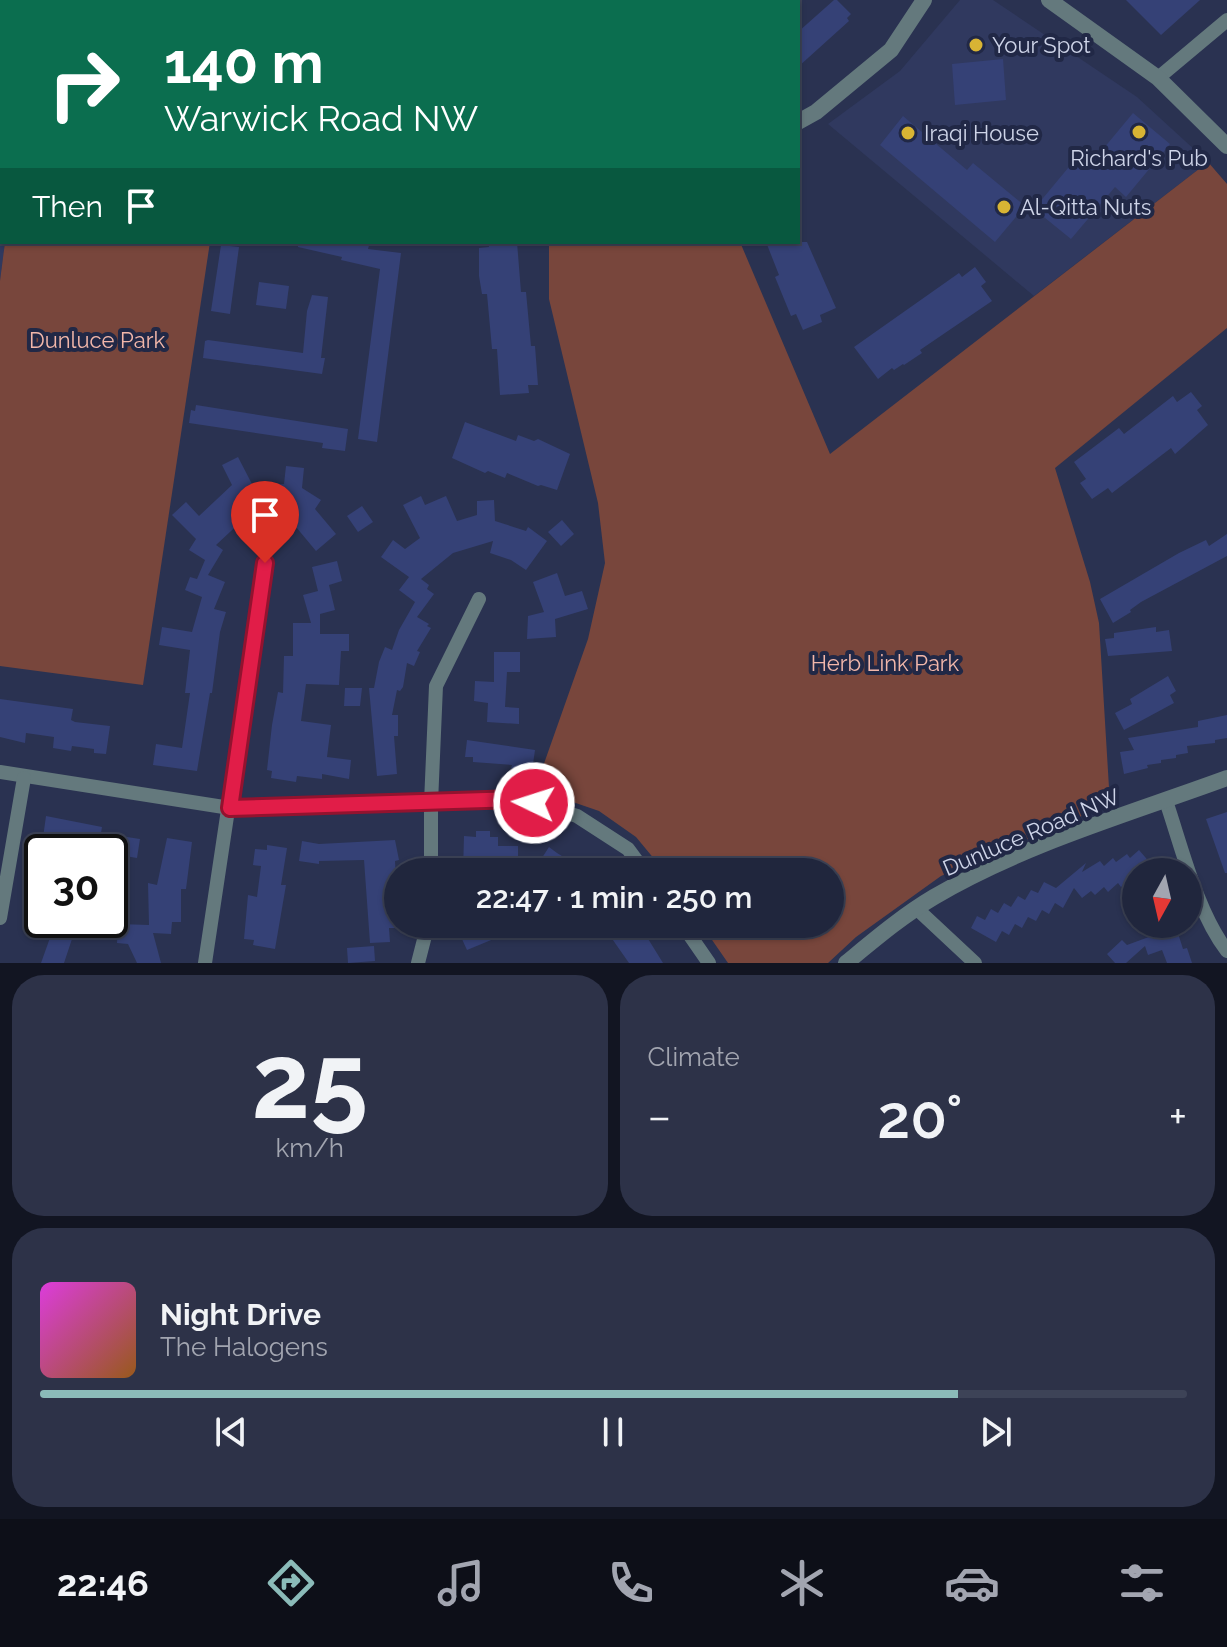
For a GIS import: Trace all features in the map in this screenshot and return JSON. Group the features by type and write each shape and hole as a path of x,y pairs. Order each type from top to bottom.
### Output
{"street":[{"path":"800,121 816,112 891,50 924,0"},
{"path":"1049,0 1158,78 1227,146"},
{"path":"1158,78 1227,20"},
{"path":"205,963 265,563"},
{"path":"431,858 436,686 479,599"},
{"path":"0,772 230,808 522,799 577,816 628,849 635,858"},
{"path":"0,918 24,778"},
{"name":"Dunluce Road NW","path":"846,963 916,908 1005,861 1227,778"},
{"path":"1166,801 1218,940 1227,951"},
{"path":"916,908 975,963"},
{"path":"418,963 424,938"},
{"path":"692,938 709,963"}],"shaded area":[{"path":"960,0 993,0 1137,97 1208,162 1034,296 828,124 900,71"},
{"path":"0,244 5,244 0,281"}],"green space":[{"name":"Herb Link Park","path":"1208,162 1227,184 1227,328 1055,468 1090,582 1099,623 1110,804 941,876 856,937 828,963 728,963 711,938 844,938 844,858 653,858 636,837 599,811 535,789 588,639 605,563 598,503 549,299 549,244 741,244 830,454"},
{"name":"Dunluce Park","path":"5,244 210,244 143,685 0,666 0,281"}],"building":[{"path":"834,0 851,14 847,18 849,21 800,65 800,30"},
{"path":"1126,0 1200,0 1161,35"},
{"path":"1003,59 1006,100 955,105 952,64"},
{"path":"1133,113 1170,144 1126,197 1115,187 1071,239 1034,209 1078,156 1089,166"},
{"path":"903,116 967,170 973,163 1025,206 995,242 880,145"},
{"path":"807,242 836,308 820,315 822,322 803,330 796,314 791,316 775,277 779,275 767,244"},
{"path":"298,244 369,244 368,249 401,253 377,442 358,439 380,269 298,247"},
{"path":"488,244 517,244 521,292 526,292 531,346 535,346 538,385 528,385 529,393 500,395 497,349 492,349 487,294 482,294 479,276 479,248 489,247"},
{"path":"221,245 239,247 230,314 211,311"},
{"path":"975,267 986,282 981,286 992,301 920,350 922,353 878,379 854,347 959,273 962,277"},
{"path":"259,282 289,286 286,309 256,305"},
{"path":"312,295 328,297 322,374 203,358 205,341 208,340 303,353 307,311"},
{"path":"1191,392 1202,406 1197,410 1208,425 1175,454 1171,448 1112,493 1108,488 1092,499 1080,483 1086,479 1074,462 1119,428 1124,434 1173,396 1177,402"},
{"path":"196,405 348,429 345,451 322,448 323,443 189,423 191,410 195,411"},
{"path":"465,422 516,441 518,435 534,441 538,439 570,454 557,490 507,473 505,478 488,471 485,473 452,458"},
{"path":"238,457 253,486 284,484 286,466 304,468 302,488 321,500 315,509 336,534 316,551 296,527 278,516 245,518 216,545 223,550 208,575 225,582 214,609 226,612 197,771 153,765 156,744 182,748 190,693 185,693 190,650 159,645 162,627 192,632 202,597 185,590 190,577 197,579 205,560 189,550 196,539 172,515 186,502 199,516 232,485 222,465"},
{"path":"421,496 425,505 446,496 457,521 477,515 477,501 494,500 495,521 526,531 528,527 547,541 526,570 511,560 490,553 493,541 453,553 421,579 434,594 417,617 431,628 417,651 420,652 414,666 407,663 403,687 397,690 392,715 398,715 398,736 394,736 397,774 377,776 369,688 374,688 385,647 392,650 415,602 399,590 409,577 381,557 393,540 405,549 420,538 403,505"},
{"path":"362,506 373,522 358,532 347,516"},
{"path":"562,520 574,534 561,546 548,532"},
{"path":"1227,534 1227,556 1141,602 1113,623 1100,599 1179,553 1206,540 1209,546"},
{"path":"337,561 342,581 329,585 335,610 320,614 320,634 349,634 349,651 341,651 339,685 306,684 301,721 331,725 327,757 351,760 349,779 322,774 322,779 297,776 296,782 271,778 272,771 267,770 272,725 278,692 283,693 284,656 293,656 293,623 311,623 303,595 318,591 312,567"},
{"path":"557,573 565,596 582,591 588,609 555,619 556,637 527,639 528,616 544,612 533,582"},
{"path":"1156,627 1156,632 1169,630 1172,651 1108,656 1105,639 1114,638 1114,633"},
{"path":"494,652 520,652 520,672 507,672 505,707 519,708 519,724 487,722 488,703 474,701 475,681 494,682"},
{"path":"1168,676 1176,691 1170,695 1174,703 1124,730 1115,713 1132,704 1130,699"},
{"path":"345,688 362,688 360,706 344,706"},
{"path":"0,699 73,709 71,720 75,722 110,726 106,754 72,746 71,751 53,748 54,737 26,733 25,743 0,737"},
{"path":"1227,715 1227,738 1215,740 1215,743 1187,746 1188,753 1124,774 1120,752 1134,750 1128,738 1198,727 1198,721"},
{"path":"467,740 535,750 532,771 511,768 512,765 473,762 473,757 465,757"},
{"path":"1227,812 1227,873 1225,873 1206,819"},
{"path":"46,816 102,827 101,833 108,834 44,834"},
{"path":"476,831 490,831 490,837 498,837 498,846 518,846 518,858 463,858 464,836 476,837"},
{"path":"128,837 140,839 137,858 128,856"},
{"path":"167,838 192,842 186,889 181,889 181,922 172,922 171,934 153,933 161,963 137,963 128,944 117,943 117,938 128,938 128,924 149,925 148,883 157,885"},
{"path":"395,840 399,858 384,858 384,938 390,938 390,942 370,943 364,860 319,861 319,864 299,861 302,841 319,844"},
{"path":"267,845 287,848 281,885 286,885 275,949 253,945 254,940 244,939 248,895 257,897 261,866 253,865 255,849 267,850"},
{"path":"549,847 565,858 542,858"},
{"path":"1139,850 1146,858 1130,858"},
{"path":"1127,854 1130,858 1122,858 1121,887 1118,883 1108,892 1104,887 1095,895 1091,891 1082,898 1074,888 1063,908 1055,903 1049,914 1042,910 1036,921 1028,917 1022,928 1015,924 1009,935 1002,931 996,942 971,928 977,916 985,920 991,909 998,913 1004,903 1011,907 1018,896 1025,900 1031,890 1038,893 1044,882 1056,888 1086,863 1082,872 1100,861 1104,866 1113,858 1116,862"},
{"path":"50,938 72,938 64,963 41,963"},
{"path":"461,938 496,938 467,950"},
{"path":"612,938 648,938 663,963 629,963"},
{"path":"1146,938 1180,938 1192,963 1167,963 1162,950 1148,955 1145,946 1126,963 1115,963 1107,954 1122,940 1127,945"},
{"path":"374,946 375,961 348,963 347,948"}],"place":[{"name":"Your Spot","path":"976,45"},
{"name":"Richard's Pub","path":"1139,132"},
{"name":"Iraqi House","path":"908,133"},
{"name":"Al-Qitta Nuts","path":"1004,207"}],"route":[{"path":"265,563 230,808 522,799 534,803"}]}
